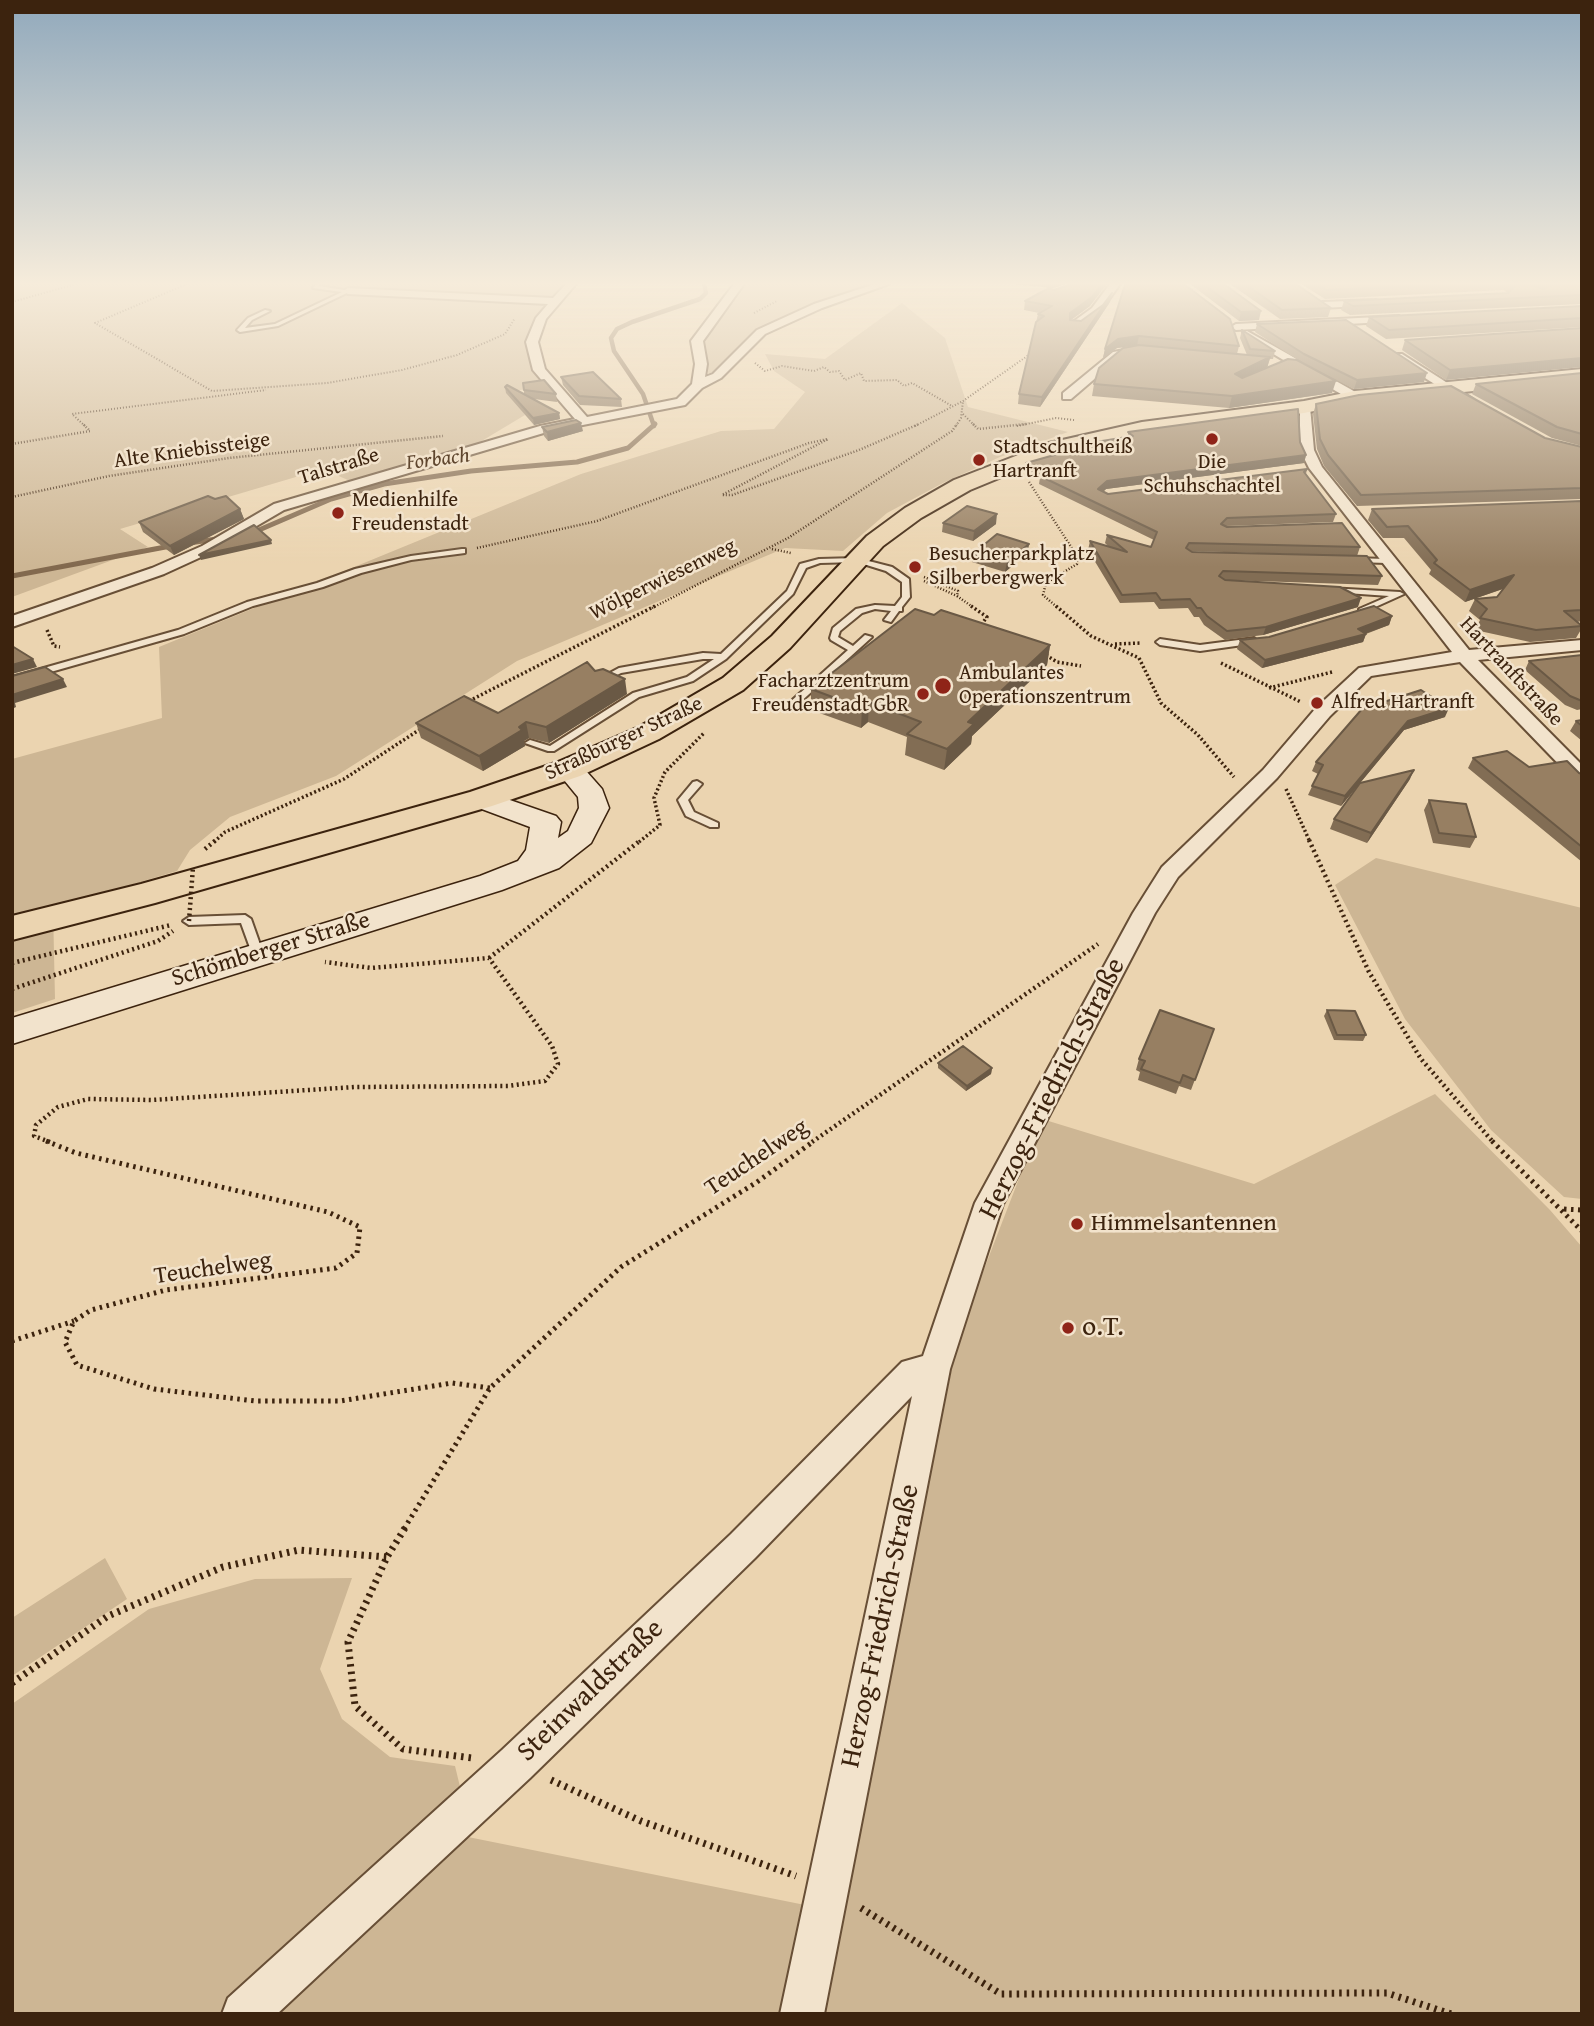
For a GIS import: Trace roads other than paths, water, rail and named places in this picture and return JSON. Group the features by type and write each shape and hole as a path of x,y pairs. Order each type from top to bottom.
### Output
{"main road":[{"name":"Straßburger Straße","path":"12,928 143,895 481,799 569,769 672,721 733,684 788,635 875,541 939,497 999,468 1056,447 1142,428 1304,407 1355,397 1529,379"},
{"name":"Schömberger Straße","path":"12,1031 257,953 491,883 548,861 580,836 594,808 592,795 569,769"},
{"path":"524,785 538,800 546,822 541,851 529,869"},
{"path":"481,799 546,822"}],"street":[{"path":"545,379 583,420"},
{"path":"698,385 699,379"},
{"name":"Talstraße","path":"12,622 158,571 207,549 279,507 583,420 674,405 698,385 712,379"},
{"path":"1067,396 1088,379"},
{"path":"1320,379 1355,397"},
{"path":"1434,379 1477,405"},
{"name":"Hartranftstraße","path":"1304,407 1309,469 1356,520 1387,561 1405,594 1558,756 1582,777"},
{"name":"Herzog-Friedrich-Straße","path":"802,2014 934,1369 989,1203 1144,913 1170,872 1259,784 1323,712 1365,673 1389,666 1464,656 1582,645"},
{"name":"Steinwaldstraße","path":"244,2014 516,1764 743,1546 914,1373 934,1369"}],"lane":[{"path":"12,680 181,632 250,604 320,585 358,571 411,558 462,551"},
{"path":"530,743 551,749 636,695 690,679 723,657 790,592 803,566 819,561 857,560 889,569 906,581 906,597 888,620"},
{"path":"1347,560 1387,561"},
{"path":"1318,590 1405,594"},
{"path":"1350,615 1405,594"},
{"path":"853,649 834,638 836,630 846,621 859,611 875,607 899,609"},
{"path":"794,704 868,636"},
{"path":"1160,642 1200,648 1265,640"},
{"path":"599,681 619,671 703,656 723,657"},
{"path":"697,784 683,800 690,814 714,825"},
{"path":"188,920 245,919 257,953"}],"waterway":[{"name":"Forbach","path":"633,379 643,394 654,425"},
{"name":"Forbach","path":"252,533 331,499 384,484 471,471 577,462 628,448 654,425"},
{"name":"Forbach","path":"189,543 224,538"},
{"name":"Forbach","path":"12,576 176,545"}],"place":[{"name":"Die Schuhschachtel","path":"1212,439"},
{"name":"Stadtschultheiß Hartranft","path":"979,460"},
{"name":"Medienhilfe Freudenstadt","path":"338,513"},
{"name":"Besucherparkplatz Silberbergwerk","path":"915,567"},
{"name":"Ambulantes Operationszentrum","path":"943,686"},
{"name":"Facharztzentrum Freudenstadt GbR","path":"923,694"},
{"name":"Alfred Hartranft","path":"1317,703"},
{"name":"Himmelsantennen","path":"1077,1224"},
{"name":"o.T.","path":"1068,1328"}]}
